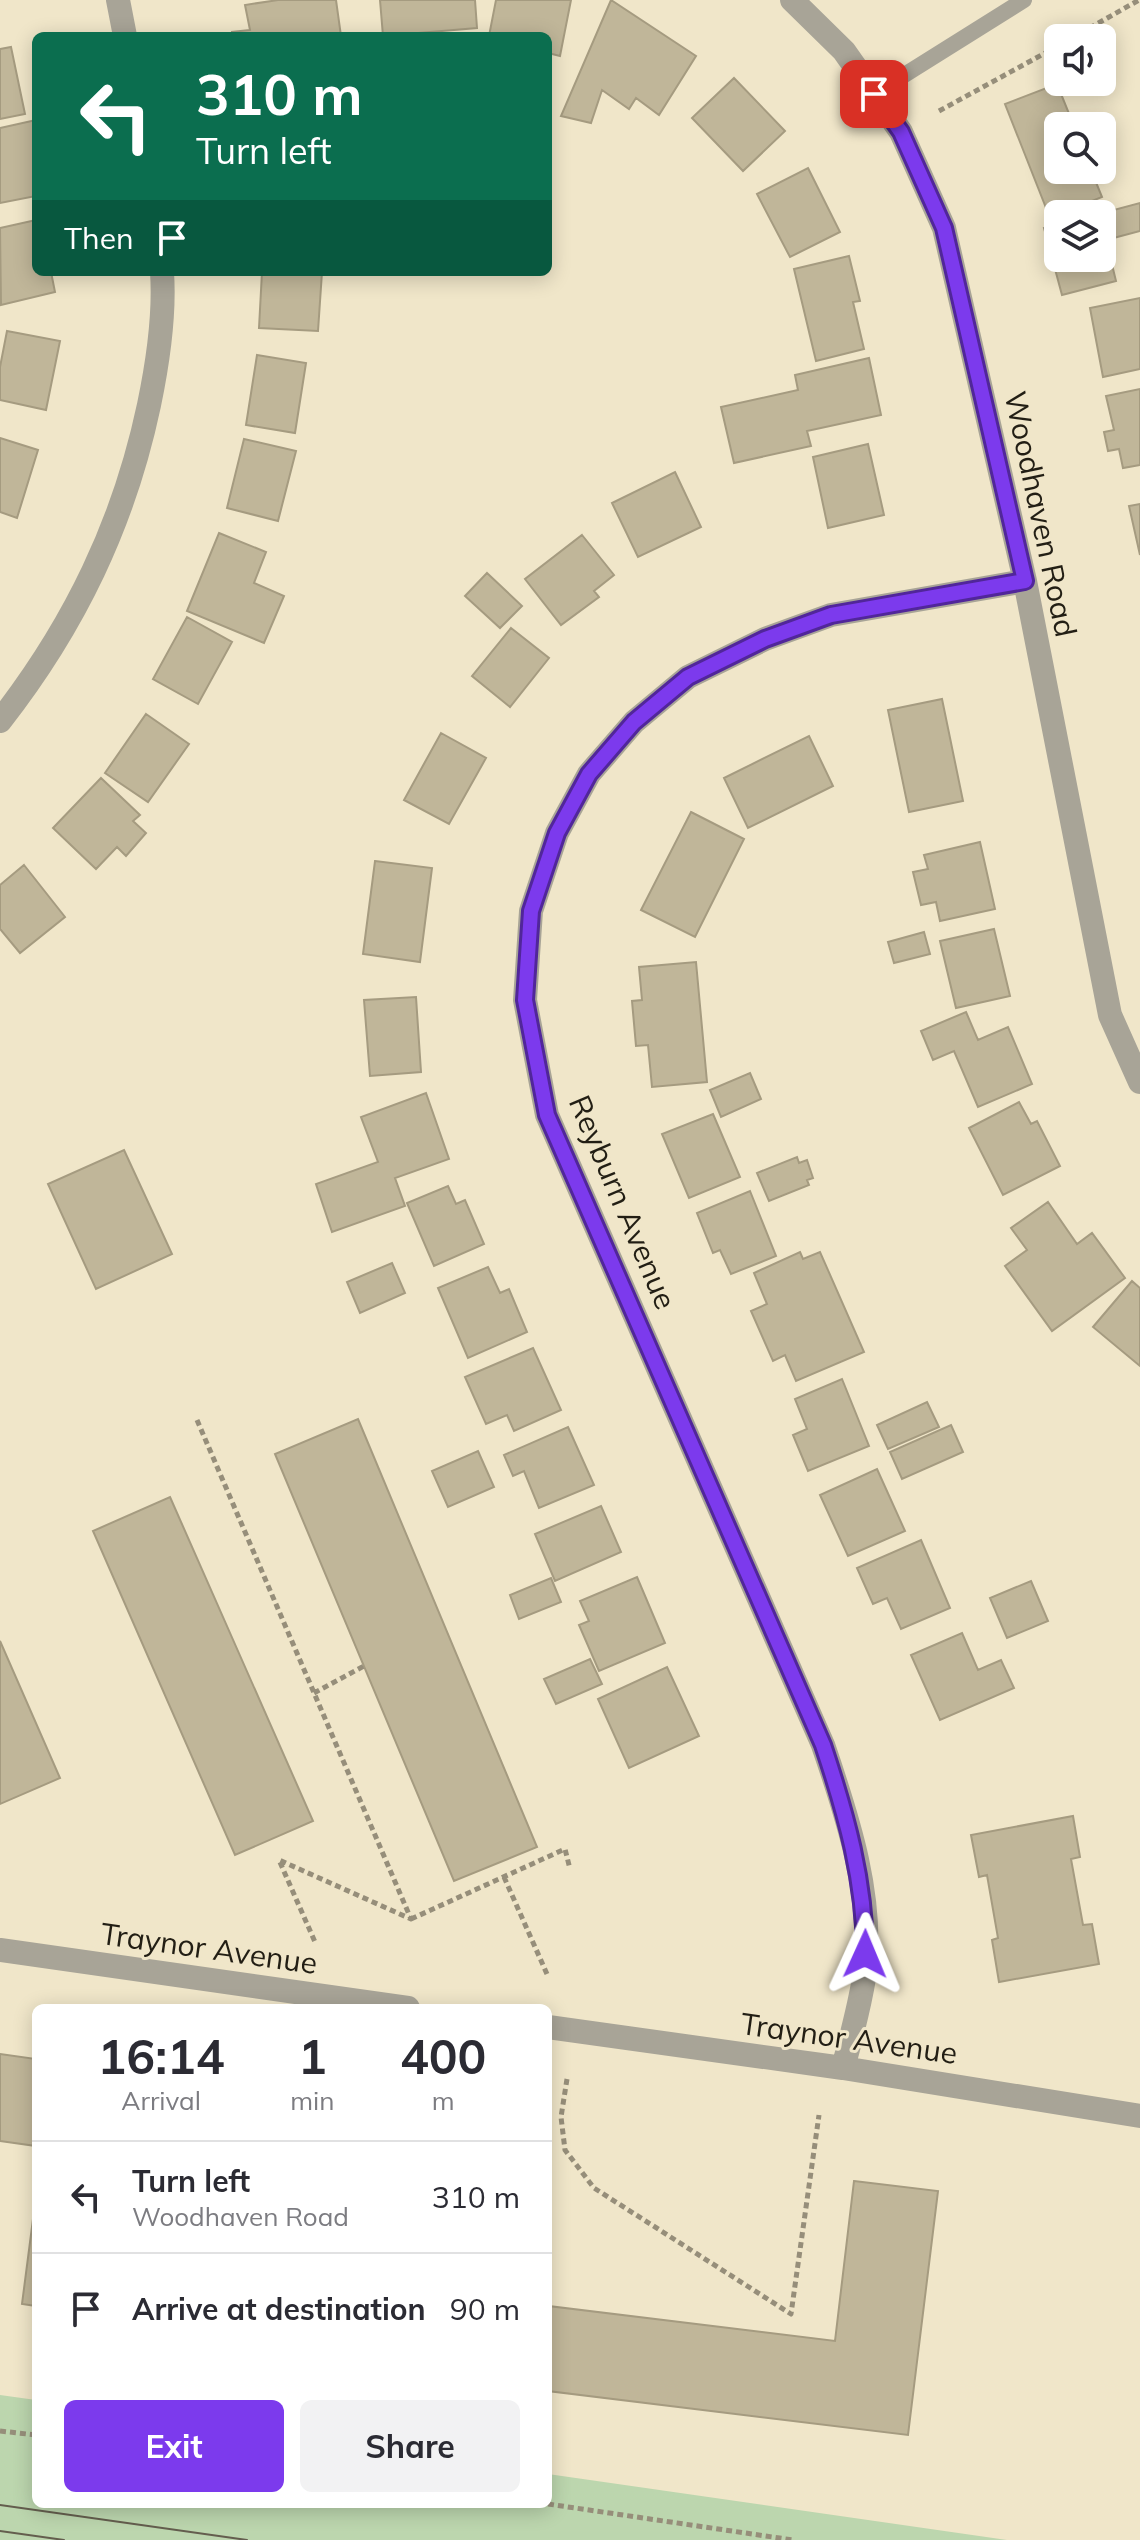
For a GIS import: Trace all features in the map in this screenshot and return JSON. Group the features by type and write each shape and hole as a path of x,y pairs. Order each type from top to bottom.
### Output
{"street":[{"path":"118,0 124,32"},
{"name":"Woodhaven Road","path":"792,0 844,51 901,132 944,228 1025,581 1110,1015 1140,1082"},
{"path":"0,721 66,627 98,567 122,507 157,366 162,276"},
{"name":"Reyburn Avenue","path":"843,2068 864,1976 865,1910 848,1819 823,1745 547,1115 525,1000 531,911 557,833 589,774 634,722 688,677 765,639 831,615 1025,581"},
{"name":"Traynor Avenue","path":"0,1950 380,2004"},
{"name":"Traynor Avenue","path":"552,2028 843,2068 1140,2116"}],"lane":[{"path":"874,94 1024,0"}],"path":[{"path":"1097,24 1139,0"},
{"path":"939,111 1044,54"},
{"path":"197,1420 411,1919"},
{"path":"314,1693 364,1666"},
{"path":"315,1942 279,1860 411,1919 565,1849 570,1869"},
{"path":"504,1877 547,1974"},
{"path":"567,2079 561,2117 565,2150 594,2188 791,2314 819,2115"},
{"path":"0,2431 32,2435"},
{"path":"552,2505 793,2540"}],"green space":[{"path":"0,2395 32,2399 32,2508 552,2508 552,2475 1007,2540 0,2540"}],"building":[{"path":"278,0 336,0 340,32 232,32 250,30 245,5"},
{"path":"380,0 475,0 477,28 383,32"},
{"path":"496,0 571,0 560,56 552,54 552,32 490,32"},
{"path":"611,0 696,56 659,115 636,98 629,109 602,90 591,123 561,116"},
{"path":"11,47 25,114 0,119 0,49"},
{"path":"734,78 785,131 743,171 692,118"},
{"path":"1044,89 1044,96 1062,96 1068,112 1044,112 1044,184 1097,184 1102,197 1095,200 1044,200 1044,203 1005,104"},
{"path":"32,121 32,197 0,203 0,128"},
{"path":"808,168 840,232 790,257 757,194"},
{"path":"1140,203 1140,231 1116,237 1116,209"},
{"path":"32,221 32,276 52,276 55,292 1,305 0,228"},
{"path":"849,256 860,301 853,302 864,349 816,361 794,269"},
{"path":"1056,272 1114,272 1116,281 1062,295"},
{"path":"262,276 322,276 318,331 259,328"},
{"path":"1140,298 1140,369 1103,377 1090,308"},
{"path":"7,331 60,341 46,410 0,400 0,367"},
{"path":"257,355 306,363 295,433 246,425"},
{"path":"869,358 881,415 807,431 811,446 734,463 721,407 798,390 795,375"},
{"path":"1140,389 1140,465 1123,468 1119,449 1108,451 1104,432 1114,430 1106,396"},
{"path":"0,438 38,450 17,518 0,512"},
{"path":"244,439 296,451 278,521 227,508"},
{"path":"868,444 884,515 828,528 813,457"},
{"path":"675,472 701,527 638,557 612,503"},
{"path":"1140,504 1140,555 1129,506"},
{"path":"219,533 266,552 254,583 284,596 264,643 187,611"},
{"path":"582,535 614,575 594,591 599,597 561,625 525,579"},
{"path":"487,573 522,606 500,628 465,596"},
{"path":"187,617 232,642 198,704 153,679"},
{"path":"511,628 549,658 510,707 472,676"},
{"path":"942,699 963,801 909,812 888,710"},
{"path":"146,714 189,744 148,802 105,773"},
{"path":"441,733 486,758 449,824 404,800"},
{"path":"809,736 833,786 748,828 724,778"},
{"path":"101,778 140,815 133,821 146,833 126,856 117,847 96,869 53,828"},
{"path":"691,812 744,839 695,937 641,910"},
{"path":"980,842 995,909 940,921 936,902 921,905 913,872 928,869 924,855"},
{"path":"375,861 432,868 420,962 363,954"},
{"path":"24,865 65,917 20,953 0,929 0,885"},
{"path":"994,929 1010,996 956,1008 940,941"},
{"path":"924,932 930,954 894,963 888,942"},
{"path":"696,962 707,1082 652,1087 648,1045 636,1046 632,1001 642,1000 639,967"},
{"path":"416,997 421,1072 370,1076 364,1000"},
{"path":"966,1012 978,1040 1008,1027 1032,1084 978,1107 954,1051 933,1060 921,1031"},
{"path":"750,1073 761,1099 721,1117 710,1090"},
{"path":"426,1093 449,1159 395,1178 405,1206 332,1232 316,1184 378,1162 361,1117"},
{"path":"1019,1102 1031,1124 1037,1121 1060,1166 1003,1195 969,1128"},
{"path":"713,1114 740,1177 689,1198 662,1134"},
{"path":"124,1150 172,1254 96,1289 48,1184"},
{"path":"797,1157 799,1163 807,1160 813,1178 807,1180 809,1185 769,1201 757,1173"},
{"path":"448,1186 456,1204 465,1200 484,1244 434,1266 407,1203"},
{"path":"750,1191 776,1256 731,1274 720,1250 713,1253 697,1213"},
{"path":"1048,1202 1077,1244 1092,1233 1125,1278 1052,1331 1005,1266 1027,1250 1011,1228"},
{"path":"800,1252 803,1259 820,1252 864,1352 796,1381 785,1355 773,1361 751,1311 767,1304 754,1273"},
{"path":"392,1263 405,1293 360,1313 347,1282"},
{"path":"488,1267 500,1293 509,1289 527,1332 468,1358 438,1288"},
{"path":"1132,1281 1140,1288 1140,1366 1093,1327"},
{"path":"533,1348 561,1410 514,1431 507,1415 486,1424 465,1377"},
{"path":"842,1379 869,1446 808,1471 793,1435 807,1429 795,1399"},
{"path":"927,1402 939,1427 888,1449 877,1425"},
{"path":"358,1419 537,1847 454,1881 275,1454"},
{"path":"951,1425 963,1452 902,1479 890,1452"},
{"path":"568,1427 594,1485 539,1508 524,1471 513,1476 504,1455"},
{"path":"478,1451 494,1487 448,1507 432,1471"},
{"path":"877,1469 905,1531 848,1556 820,1495"},
{"path":"170,1497 313,1821 235,1855 93,1531"},
{"path":"601,1506 621,1552 555,1581 535,1534"},
{"path":"921,1540 950,1608 901,1629 887,1598 873,1604 857,1568"},
{"path":"637,1577 665,1643 599,1671 579,1625 589,1621 580,1601"},
{"path":"551,1578 561,1602 519,1619 510,1595"},
{"path":"1031,1581 1048,1621 1007,1638 990,1598"},
{"path":"962,1633 978,1670 1001,1660 1014,1688 940,1720 911,1655"},
{"path":"0,1641 60,1778 0,1804"},
{"path":"590,1659 602,1684 556,1704 544,1679"},
{"path":"667,1667 699,1736 629,1768 598,1699"},
{"path":"1073,1816 1080,1857 1071,1859 1083,1925 1092,1924 1099,1964 999,1982 992,1940 998,1938 987,1875 979,1877 971,1835"},
{"path":"0,2054 32,2058 32,2145 0,2141"},
{"path":"854,2181 938,2191 908,2435 552,2391 552,2306 835,2341"},
{"path":"32,2227 32,2305 22,2304"}],"tram line":[{"path":"0,2505 247,2540"},
{"path":"0,2531 64,2540"}],"route":[{"path":"865,1954 865,1910 848,1819 823,1745 547,1115 525,1000 531,911 557,833 589,774 634,722 688,677 765,639 831,615 1025,581 944,228 901,132 874,94"}]}
